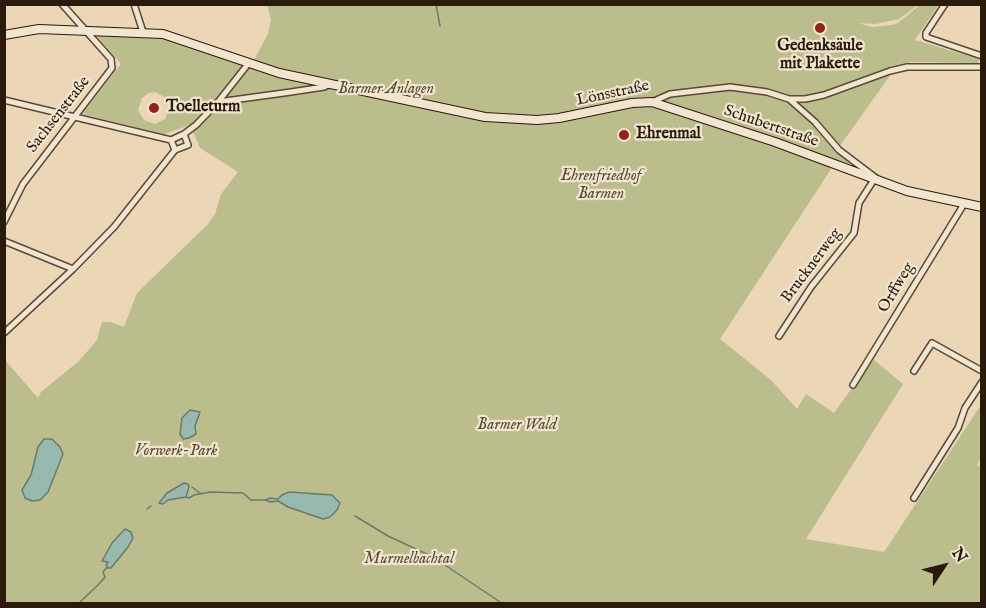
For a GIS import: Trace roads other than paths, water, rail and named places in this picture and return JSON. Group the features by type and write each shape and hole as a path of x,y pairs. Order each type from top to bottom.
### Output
{"street":[{"path":"62,4 84,30"},
{"path":"134,4 143,32"},
{"path":"945,4 926,33 926,37 981,56"},
{"name":"Lönsstraße","path":"4,35 39,29 143,32 173,37 248,64 331,84 486,117 537,120 652,102 670,94 730,87 767,92 789,99 805,99 824,95 907,67 981,66"},
{"name":"Sachsenstraße","path":"4,222 23,184 112,68 112,61 84,30"},
{"path":"4,100 171,140 196,125 218,102 248,64"},
{"path":"218,102 313,89 331,84"},
{"name":"Schubertstraße","path":"789,99 815,122 839,150 877,179"},
{"name":"Schubertstraße","path":"652,102 746,132 924,196 981,207"},
{"path":"4,333 73,269 127,211 175,150 188,146 184,134"},
{"path":"171,140 175,150"},
{"name":"Brucknerweg","path":"779,336 811,287 854,233 859,203 877,179"},
{"name":"Orffweg","path":"853,385 964,204"},
{"path":"4,241 73,269"},
{"path":"914,371 932,343 981,371"},
{"path":"914,498 958,428 964,408 981,382"}],"water":[{"path":"190,410 200,412 195,426 196,434 183,439 180,434 182,418"},
{"path":"44,439 52,439 63,454 48,492 40,500 32,501 25,498 22,490 31,475 38,447"},
{"path":"184,483 189,487 186,497 168,500 163,504 159,503 167,493"},
{"path":"289,492 332,495 340,503 330,517 323,519 288,507 278,501 266,500 278,499"},
{"path":"125,529 131,532 133,538 111,568 108,568 106,565 108,562 102,561 112,543"}],"waterway":[{"path":"436,4 440,26"},
{"path":"192,487 201,494"},
{"path":"186,497 210,492 243,493 251,500 266,500"},
{"path":"147,509 151,506"},
{"path":"355,516 388,536 433,557 503,604"},
{"path":"78,604 105,577 103,572 107,567"}],"place":[{"name":"Gedenksäule mit Plakette","path":"820,28"},
{"name":"Toelleturm","path":"154,108"},
{"name":"Ehrenmal","path":"624,135"}],"park label":[{"name":"Barmer Anlagen","path":"386,90"},
{"name":"Ehrenfriedhof Barmen","path":"601,186"},
{"name":"Barmer Wald","path":"517,426"},
{"name":"Vorwerk-Park","path":"176,452"},
{"name":"Murmelbachtal","path":"409,560"}]}
